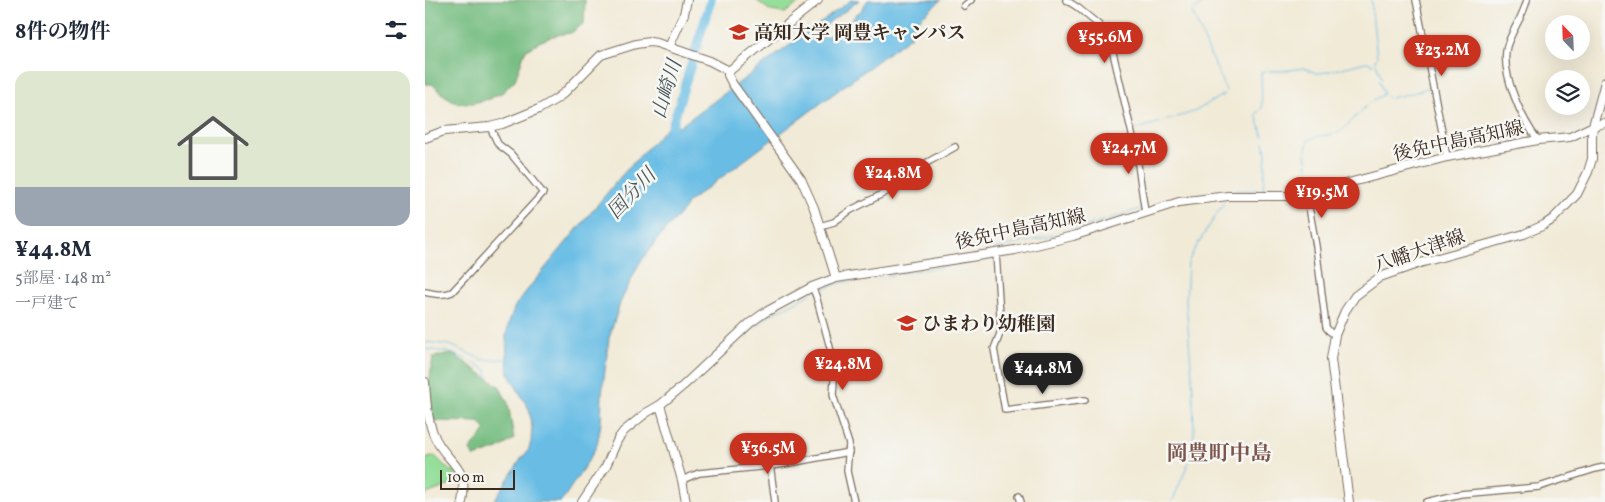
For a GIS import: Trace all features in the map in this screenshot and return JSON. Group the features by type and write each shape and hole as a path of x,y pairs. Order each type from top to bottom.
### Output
{"main road":[{"path":"669,47 684,14 687,0"},
{"path":"729,75 818,0"},
{"path":"425,138 443,131 503,124 546,105 564,92 596,58 607,52 643,42 650,42 699,57 729,75 735,89 801,179 814,208 836,278"},
{"name":"八幡大津線","path":"1349,502 1331,359 1335,334 1345,311 1355,296 1380,278 1420,263 1524,234 1553,220 1577,194 1588,172 1592,159 1593,126 1605,82"},
{"name":"後免中島高知線","path":"582,502 607,466 620,435 646,413 661,405 750,323 764,313 823,282 836,278 1032,247 1073,236 1175,203 1233,196 1307,196 1313,192 1447,157 1538,140 1571,137 1593,126 1605,123"},
{"path":"425,382 429,416 436,439 457,465 463,478 465,490 462,502"},
{"path":"661,405 686,502"}],"street":[{"path":"964,6 971,0"},
{"path":"1066,0 1099,25 1111,44 1136,151 1145,212"},
{"path":"1416,0 1447,157"},
{"path":"1527,0 1523,13 1509,41 1506,61 1511,86 1522,115 1529,129 1538,140"},
{"path":"425,292 447,294 452,292 543,193 511,154 498,144 490,127"},
{"path":"820,226 834,222 851,210 904,183 919,167 955,147"},
{"path":"1307,196 1316,246 1325,326 1335,334"},
{"path":"996,253 1001,331 994,349 1005,410 1085,400"},
{"path":"812,287 817,296 834,359 833,395 849,444 847,471 854,502"},
{"path":"681,480 699,473 779,464 849,452"},
{"path":"770,464 775,502"},
{"path":"1427,502 1457,495 1539,487 1605,467"},
{"path":"1457,495 1459,502"}],"green space":[{"path":"425,0 585,0 584,23 571,33 556,35 539,42 525,51 515,80 503,92 489,99 473,103 457,103 432,84 425,84"},
{"path":"756,0 803,0 785,13 771,11"},
{"path":"453,354 499,386 508,403 514,439 498,449 474,457 470,450 486,430 479,422 434,421 429,384 433,357"},
{"path":"435,456 450,471 455,471 458,482 425,496 425,459"}],"water":[{"name":"国分川","path":"851,0 859,0 816,34 818,40 821,40 822,35 826,37 836,31 837,26 844,25 847,22 850,23 868,0 941,0 908,29 908,34 911,36 687,203 685,208 659,237 639,264 620,303 609,338 602,394 601,423 597,445 590,458 561,502 493,502 528,451 531,442 532,427 529,409 508,373 506,337 515,306 622,175 667,127 677,125 679,127"}],"waterway":[{"name":"山崎川","path":"669,136 711,0"},
{"path":"1207,0 1192,12 1226,91"},
{"path":"1371,0 1372,10"},
{"path":"1372,12 1377,57 1375,61"},
{"path":"1268,71 1304,68 1316,73 1322,73 1366,62 1373,65"},
{"path":"1376,63 1382,79"},
{"path":"1263,136 1256,114 1262,108 1261,72 1266,71"},
{"path":"1308,167 1306,150 1308,141 1314,137 1333,134 1343,130 1369,103 1384,94 1379,81"},
{"path":"1391,98 1430,87"},
{"path":"1177,117 1194,112 1224,94"},
{"path":"1134,130 1174,118"},
{"path":"1263,190 1266,154 1264,142"},
{"path":"1262,190 1311,189"},
{"path":"1230,191 1259,190"},
{"path":"1172,502 1188,464 1194,436 1193,389 1186,303 1188,263 1194,250 1225,201"},
{"path":"993,249 1060,234 1143,208"},
{"path":"976,261 993,258"},
{"path":"901,273 971,262"},
{"path":"887,276 897,274"},
{"path":"817,291 839,283 882,276"},
{"path":"746,338 745,334 770,315 811,294"},
{"path":"425,342 450,345 483,360 508,359"},
{"path":"425,349 448,352 463,358 487,370 488,378"}],"place":[{"name":"高知大学 岡豊キャンパス","path":"739,32"},
{"name":"ひまわり幼稚園","path":"907,323"}],"district":[{"name":"岡豊町中島","path":"1219,453"}]}
